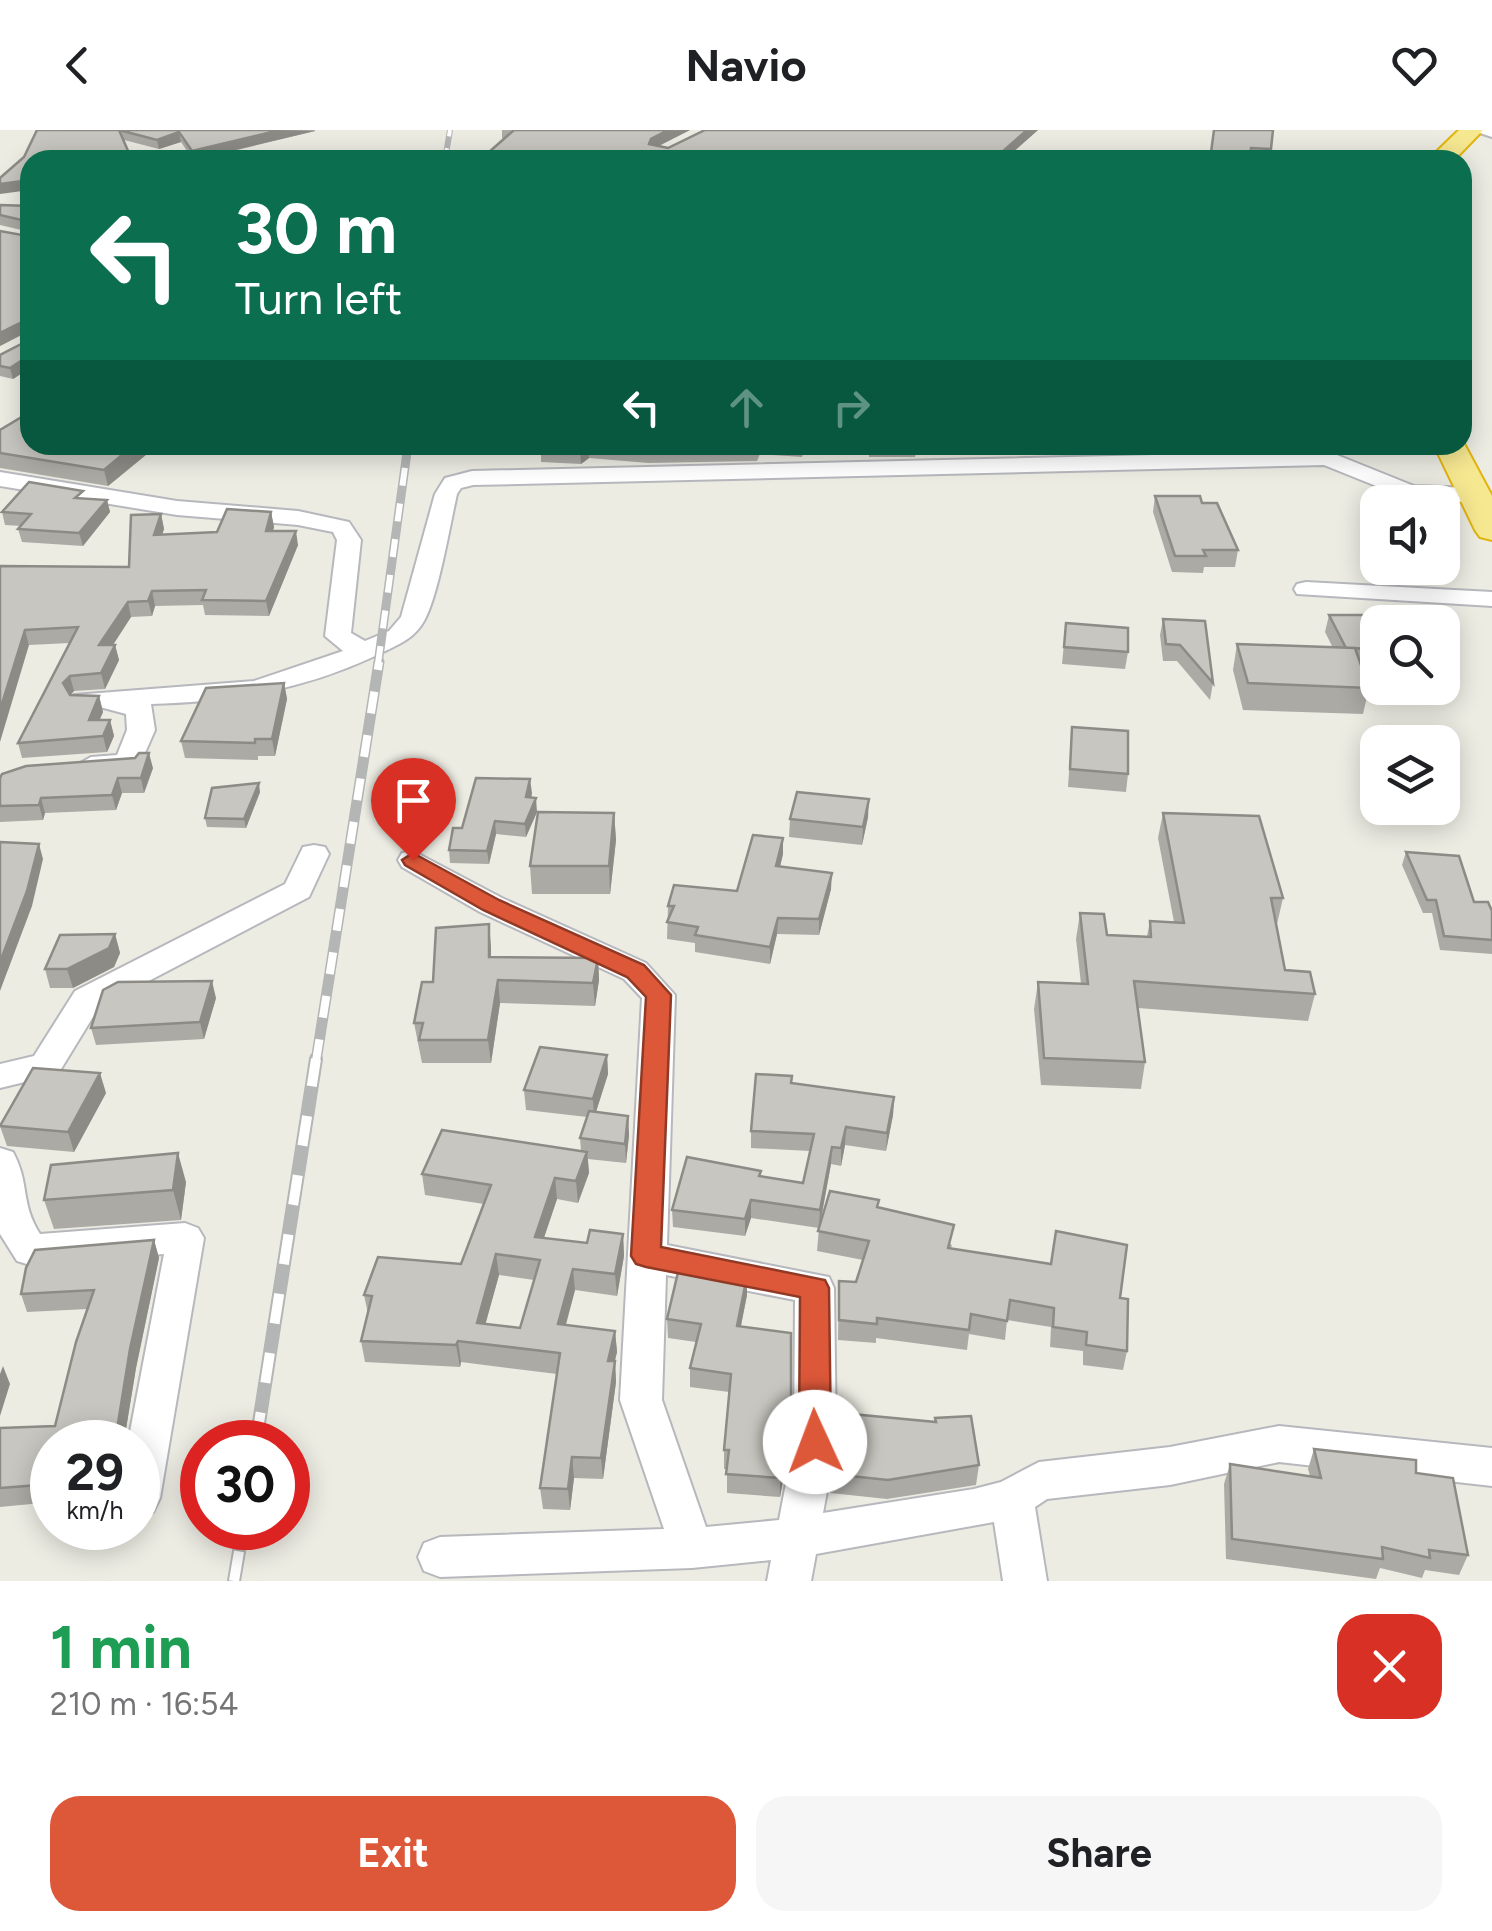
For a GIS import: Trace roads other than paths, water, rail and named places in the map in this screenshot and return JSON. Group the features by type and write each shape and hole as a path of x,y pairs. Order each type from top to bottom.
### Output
{"highway":[{"path":"1451,150 1472,130"},
{"path":"1472,151 1490,132"},
{"path":"1472,447 1492,530"},
{"path":"1458,455 1483,484"}],"street":[{"path":"60,767 128,763 140,730 139,707 83,701 215,694 256,687 342,662 398,636 414,619 446,494 453,483 472,478 1327,458 1411,493 1483,484"},
{"path":"0,479 178,508 298,518 341,527 349,540 338,636 352,646 368,649"},
{"path":"1306,589 1492,599"},
{"path":"0,1076 46,1066 87,999 298,890 314,854"},
{"path":"413,860 491,905 636,971 659,995 640,1400 692,1548"},
{"path":"0,1162 5,1172 8,1215 30,1250 185,1238 153,1420"},
{"path":"646,1256 814,1288 815,1442 792,1559"},
{"path":"440,1557 692,1548 792,1559 993,1503 1039,1480 1170,1466 1279,1444 1492,1467"},
{"path":"993,1503 1022,1565"}],"railway":[{"path":"447,150 450,130"},
{"path":"378,664 407,455"},
{"path":"316,1061 379,662"},
{"path":"259,1420 316,1059"},
{"path":"234,1581 239,1550"}]}
